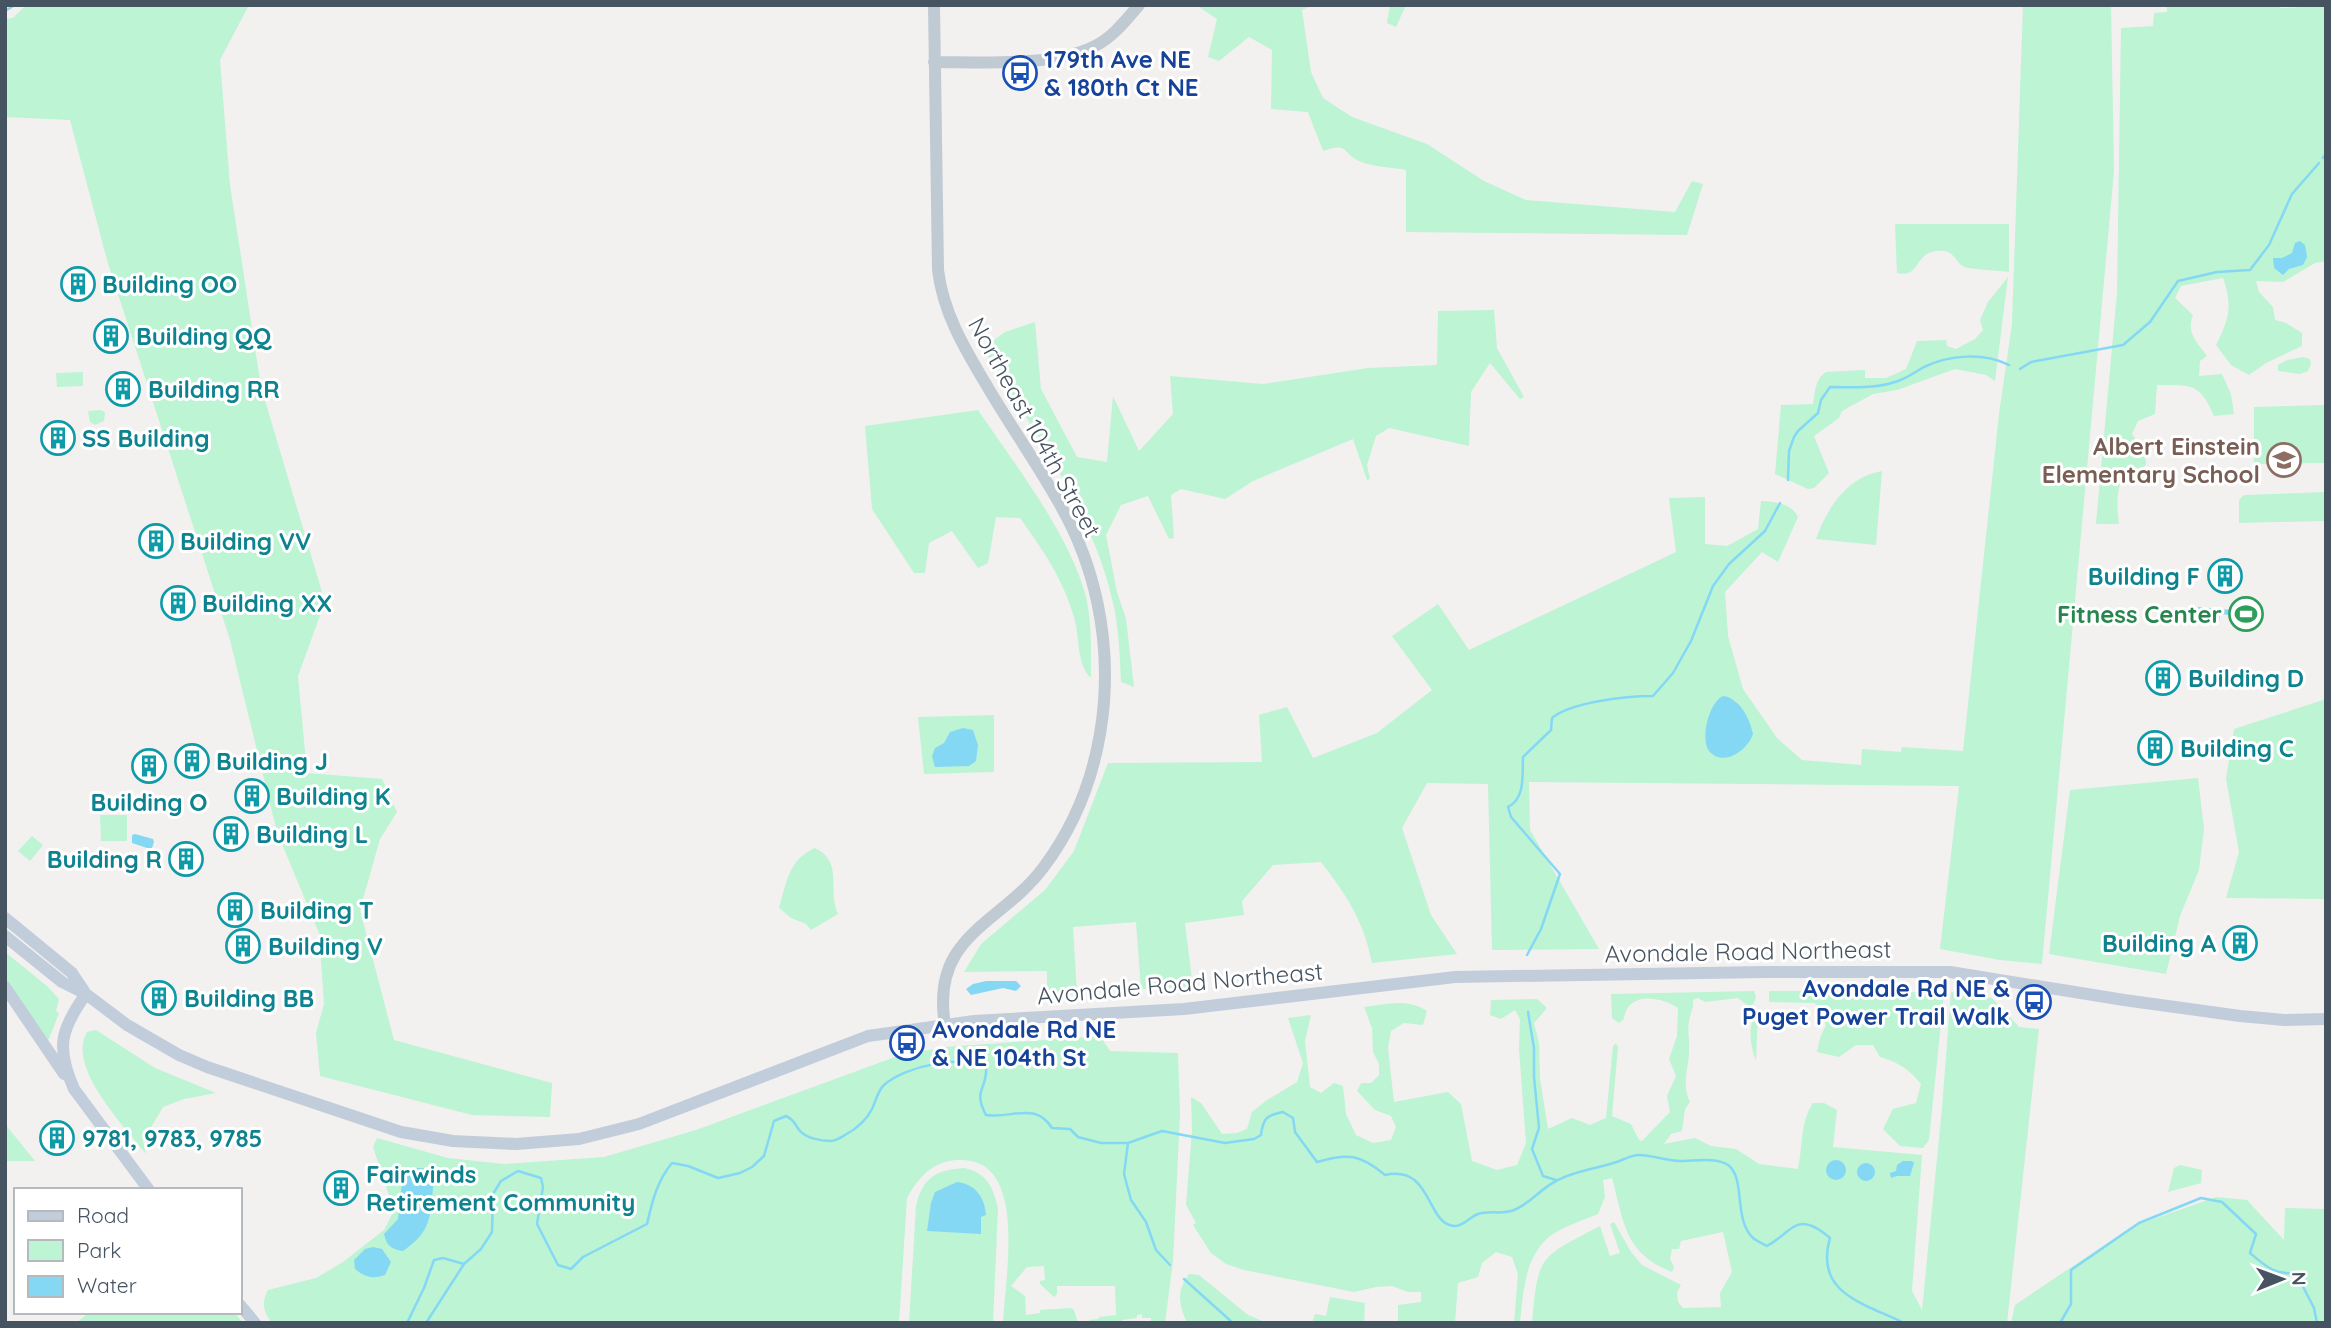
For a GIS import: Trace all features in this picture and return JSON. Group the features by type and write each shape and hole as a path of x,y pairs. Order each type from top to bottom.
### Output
{"main road":[{"name":"Avondale Road Northeast","path":"5,918 72,973 86,994"},
{"name":"Avondale Road Northeast","path":"5,936 62,982 86,994 152,1041 216,1070 401,1132 453,1141 492,1144 563,1141 617,1130 664,1115 856,1040 974,1021 1184,1009 1455,978 1894,970 1959,973 2240,1016 2284,1020 2326,1019"},
{"path":"5,988 74,1089 148,1188"},
{"path":"74,1089 63,1060 62,1038 72,1013 86,994"},
{"path":"242,1307 256,1323"}],"street":[{"name":"Northeast 104th Street","path":"934,5 937,270 941,295 959,337 1069,522 1094,585 1104,654 1104,700 1099,746 1090,781 1074,819 1041,871 1020,892 981,923 961,946 950,964 944,985 942,1004 945,1025"},
{"path":"934,62 1063,57 1095,46 1113,33 1139,5"}],"green space":[{"path":"26,5 249,5 220,60 230,185 261,387 325,602 298,676 307,773 382,779 397,812 380,839 360,910 394,1040 552,1083 550,1117 472,1115 320,1076 316,1033 324,1004 319,933 277,832 230,640 107,260 70,120 5,117 5,19 13,18"},
{"path":"1196,5 1313,5 1302,10 1311,72 1323,98 1352,117 1427,144 1484,181 1526,200 1675,212 1692,181 1703,184 1687,235 1406,232 1406,170 1364,163 1341,148 1323,151 1308,112 1271,109 1272,50 1249,37 1219,61 1208,57 1217,19"},
{"path":"1390,5 1406,5 1396,27 1387,23"},
{"path":"2023,5 2111,5 2114,171 2042,964 2000,960 1940,949 1959,786 1529,782 1530,830 1599,949 1492,950 1488,784 1427,783 1402,828 1431,915 1457,954 1372,963 1364,933 1353,909 1321,862 1273,865 1242,901 1244,915 1185,923 1193,987 1141,989 1136,922 1073,927 1077,994 1047,996 1047,971 964,972 981,944 1045,890 1074,851 1108,763 1262,762 1259,715 1287,707 1313,758 1377,733 1432,690 1392,636 1438,604 1469,650 1676,552 1669,498 1705,497 1705,544 1727,546 1758,529 1761,501 1787,506 1798,517 1778,562 1762,552 1725,592 1728,636 1743,689 1777,738 1802,760 1861,765 1862,749 1901,752 1902,747 1963,751 1999,414 2012,324","holes":["1723,696 1736,701 1733,756 1715,756"]},
{"path":"2167,5 2275,5 2281,8 2326,6 2326,261 2315,263 2283,282 2256,281 2259,292 2273,307 2275,320 2302,333 2302,346 2266,363 2249,375 2231,365 2216,345 2224,328 2229,304 2223,278 2181,286 2175,298 2193,315 2192,332 2207,356 2200,361 2199,376 2222,374 2231,394 2234,414 2214,416 2204,397 2193,388 2157,385 2155,414 2138,421 2132,434 2145,453 2146,465 2140,469 2125,469 2118,496 2119,524 2096,524 2117,293 2121,28 2153,26 2154,13 2167,12"},
{"path":"1895,224 2009,224 2009,272 1964,267 1951,254 1937,251 1924,256 1910,272 1897,273"},
{"path":"2008,277 1995,381 1986,375 1955,369 1897,390 1873,394 1842,411 1839,418 1814,436 1829,473 1814,488 1808,489 1775,474 1781,405 1813,404 1818,382 1826,372 1865,370 1865,378 1886,378 1906,369 1917,341 1946,340 1947,346 1956,349 1975,339 1983,330 1980,320 1988,302"},
{"path":"1494,310 1497,348 1524,397 1520,399 1490,363 1471,392 1469,446 1389,428 1376,436 1367,465 1370,479 1367,480 1353,439 1253,481 1225,499 1181,489 1171,495 1174,538 1169,539 1148,496 1121,505 1106,535 1117,592 1126,619 1134,687 1121,682 1115,612 1093,541 1061,475 983,348 1005,332 1035,322 1041,389 1077,457 1107,462 1113,396 1139,451 1173,414 1170,376 1263,384 1368,368 1437,365 1438,311"},
{"path":"2303,357 2310,359 2308,371 2300,374 2278,371 2278,365"},
{"path":"83,372 83,386 57,387 56,373"},
{"path":"2326,405 2326,463 2254,464 2254,407"},
{"path":"978,410 1039,500 1078,573 1089,617 1091,678 1083,665 1074,617 1064,590 1044,553 1020,518 996,517 988,563 978,568 952,531 929,543 925,573 914,573 872,509 865,426"},
{"path":"88,411 105,412 104,421 95,425 90,422"},
{"path":"1882,471 1876,545 1816,539 1832,505 1840,496 1858,480"},
{"path":"2326,492 2326,521 2239,523 2239,500 2244,495"},
{"path":"2326,699 2326,899 2226,898 2239,852 2226,779 2234,729"},
{"path":"994,715 994,772 924,774 918,717"},
{"path":"2198,778 2204,829 2199,870 2180,916 2166,974 2049,954 2070,790"},
{"path":"100,815 127,815 127,841 101,841"},
{"path":"32,836 43,845 30,861 18,851"},
{"path":"815,848 824,854 832,869 838,914 811,930 806,924 791,918 779,908 794,865"},
{"path":"5,952 59,999 56,1011 59,1013 49,1039 46,1040 5,982"},
{"path":"1754,991 1756,997 1753,1005 1747,1005 1738,998 1705,1002 1698,998 1693,1000 1688,1025 1686,1083 1690,1102 1685,1109 1682,1131 1671,1134 1664,1144 1695,1138 1711,1146 1736,1149 1759,1164 1798,1169 1804,1126 1809,1111 1813,1103 1824,1103 1837,1110 1833,1147 1922,1155 1912,1291 1922,1310 1951,992 1992,998 2019,1027 2039,1029 2007,1323 1532,1323 1537,1283 1546,1260 1565,1245 1600,1226 1610,1256 1620,1253 1610,1224 1614,1222 1631,1252 1642,1265 1681,1285 1677,1292 1678,1302 1683,1308 1721,1307 1720,1293 1732,1272 1723,1232 1681,1241 1679,1249 1672,1249 1672,1272 1656,1264 1635,1246 1628,1234 1612,1178 1603,1180 1605,1197 1598,1214 1553,1234 1536,1252 1527,1274 1520,1323 1514,1323 1518,1274 1512,1257 1496,1252 1482,1263 1478,1277 1458,1283 1455,1323 1398,1323 1398,1305 1421,1302 1421,1292 1408,1292 1392,1286 1354,1292 1244,1270 1226,1264 1211,1253 1193,1225 1196,1223 1186,1205 1192,1130 1191,1097 1201,1103 1222,1134 1247,1129 1252,1112 1297,1082 1303,1063 1288,1018 1311,1015 1305,1041 1310,1087 1321,1093 1334,1083 1343,1086 1346,1114 1356,1135 1373,1143 1391,1140 1396,1127 1391,1116 1375,1110 1357,1091 1361,1083 1371,1083 1379,1075 1379,1064 1373,1052 1372,1028 1364,1007 1405,1003 1427,1011 1423,1025 1404,1023 1391,1031 1388,1048 1394,1102 1448,1092 1461,1104 1472,1161 1497,1170 1517,1165 1526,1143 1519,1049 1520,1019 1515,1010 1501,1019 1490,1015 1491,1000 1537,999 1547,1008 1534,1023 1539,1043 1540,1079 1548,1129 1572,1118 1590,1125 1606,1118 1613,1046 1616,1043 1618,1047 1612,1116 1631,1124 1642,1141 1670,1112 1667,1096 1676,1076 1669,1059 1677,1036 1678,1008 1654,999 1638,1000 1626,1010 1624,1019 1619,1023 1612,1018 1611,994"},
{"path":"1769,991 1895,991 1944,994 1929,1140 1923,1148 1900,1146 1883,1129 1893,1109 1916,1103 1921,1084 1903,1067 1880,1057 1873,1045 1856,1045 1839,1057 1817,1052 1826,1025 1815,1003 1769,1002"},
{"path":"1755,1012 1758,1012 1756,1061 1751,1037"},
{"path":"96,1030 155,1068 216,1093 184,1099 163,1107 143,1141 146,1154 101,1096 84,1062 83,1046 87,1032"},
{"path":"1100,1036 1110,1051 1178,1053 1180,1114 1173,1261 1165,1323 1151,1323 1151,1318 1142,1318 1142,1314 1137,1315 1137,1318 1122,1320 1122,1323 1090,1323 1089,1320 1116,1315 1115,1286 1057,1286 1057,1294 1054,1297 1040,1284 1040,1281 1045,1280 1044,1266 1027,1267 1011,1286 1025,1296 1026,1315 1040,1313 1040,1310 1071,1308 1078,1323 1003,1323 1008,1265 1005,1202 990,1171 983,1165 965,1160 948,1161 933,1167 916,1184 907,1198 899,1323 272,1323 265,1311 264,1299 268,1290 316,1278 343,1262 384,1230 394,1211 373,1147 377,1138 448,1158 504,1164 604,1157 696,1130 895,1057 944,1047"},
{"path":"5,1124 35,1161 5,1161"},
{"path":"2180,1165 2202,1170 2201,1183 2168,1192 2174,1168"},
{"path":"964,1168 984,1177 994,1194 998,1208 993,1323 909,1323 916,1206 919,1196 927,1182 938,1173"},
{"path":"2216,1197 2247,1200 2284,1240 2285,1208 2326,1209 2326,1323 2011,1323 2015,1305 2131,1227"},
{"path":"1189,1274 1199,1275 1248,1315 1267,1323 1187,1323 1180,1298 1182,1286"},
{"path":"1330,1297 1365,1303 1364,1323 1312,1323 1315,1314 1326,1316"},
{"path":"87,1314 236,1314 243,1323 76,1323"}],"water":[{"path":"2300,241 2305,245 2307,257 2303,265 2289,269 2283,275 2274,268 2273,258 2282,258 2292,253 2295,243"},
{"path":"2198,607 2232,610 2231,615 2220,614 2219,622 2197,620"},
{"path":"1723,696 1739,705 1747,716 1753,734 1741,751 1721,758 1709,751 1705,738 1710,713"},
{"path":"963,728 973,730 978,745 976,761 969,766 935,767 932,756 935,748 944,743 950,732"},
{"path":"132,835 153,839 152,848 132,843"},
{"path":"986,981 1016,981 1021,986 1016,991 1003,988 971,995 966,989"},
{"path":"1836,1160 1843,1163 1846,1170 1843,1177 1836,1180 1829,1177 1826,1170 1829,1163"},
{"path":"1903,1161 1914,1163 1910,1176 1891,1178 1890,1173 1896,1171 1897,1165"},
{"path":"1866,1163 1872,1166 1875,1172 1872,1178 1866,1181 1860,1178 1857,1172 1860,1166"},
{"path":"413,1168 426,1169 433,1174 432,1201 425,1228 403,1251 390,1246 384,1234 398,1219 403,1173"},
{"path":"957,1182 969,1185 978,1192 984,1203 986,1215 981,1217 981,1234 927,1231 935,1192"},
{"path":"365,1249 382,1249 391,1262 385,1275 370,1277 355,1269 354,1260"}],"waterway":[{"path":"5,11 15,5"},
{"path":"2323,158 2326,154"},
{"path":"2020,369 2031,362 2123,345 2150,322 2178,281 2217,272 2250,270 2269,245 2292,194 2319,163"},
{"path":"1788,480 1789,451 1794,437 1818,413 1821,400 1830,387 1879,386 1903,379 1934,363 1955,358 1988,358 2009,365"},
{"path":"1527,955 1541,929 1560,874 1511,817 1508,807 1514,803 1520,792 1523,757 1551,730 1552,718 1561,712 1600,701 1653,696 1673,673 1691,641 1713,586 1729,564 1765,531 1780,503"},
{"path":"1528,1012 1534,1048 1539,1128 1532,1149 1543,1176 1556,1180"},
{"path":"426,1323 464,1264 481,1249 492,1232 493,1194 501,1181 518,1171 541,1178 543,1187 537,1224 558,1265 571,1269 583,1257 647,1224 659,1184 672,1163 688,1166 718,1178 740,1173 764,1156 774,1121 786,1116 806,1136 836,1140 864,1121 884,1085 893,1078 905,1072 949,1062 976,1064 986,1068 980,1094 986,1115 1031,1113 1038,1115 1052,1128 1070,1129 1078,1137 1101,1143 1128,1143 1162,1131 1225,1143 1254,1139 1261,1135 1267,1118 1283,1112 1293,1118 1295,1132 1317,1162 1337,1157 1353,1157 1361,1159 1385,1175 1401,1174 1412,1178 1421,1186 1439,1216 1446,1223 1455,1226 1478,1214 1514,1210 1565,1177 1632,1156 1644,1155 1676,1161 1718,1161 1728,1165 1737,1179 1743,1220 1753,1238 1767,1246 1802,1224 1819,1229 1830,1238 1827,1257 1829,1272 1836,1284 1858,1302 1904,1323"},
{"path":"1128,1143 1124,1174 1131,1200 1146,1222 1156,1250 1170,1265"},
{"path":"2060,1323 2071,1304 2071,1270 2139,1223 2201,1198 2222,1202 2256,1234 2250,1253 2261,1262 2276,1271 2296,1273 2314,1308 2317,1323"},
{"path":"407,1323 434,1260 443,1258 464,1264"},
{"path":"1184,1279 1233,1323"}],"place":[{"name":"179th Ave NE & 180th Ct NE","path":"1020,73"},
{"name":"Building OO","path":"78,284"},
{"name":"Building QQ","path":"111,336"},
{"name":"Building RR","path":"123,389"},
{"name":"SS Building","path":"58,438"},
{"name":"Albert Einstein Elementary School","path":"2284,460"},
{"name":"Building VV","path":"156,541"},
{"name":"Building F","path":"2225,576"},
{"name":"Building XX","path":"178,603"},
{"name":"Fitness Center","path":"2246,614"},
{"name":"Building D","path":"2163,678"},
{"name":"Building C","path":"2155,748"},
{"name":"Building J","path":"192,761"},
{"name":"Building O","path":"149,766"},
{"name":"Building K","path":"252,796"},
{"name":"Building L","path":"231,834"},
{"name":"Building R","path":"186,859"},
{"name":"Building T","path":"235,910"},
{"name":"Building A","path":"2240,943"},
{"name":"Building V","path":"243,946"},
{"name":"Building BB","path":"159,998"},
{"name":"Avondale Rd NE & Puget Power Trail Walk","path":"2034,1002"},
{"name":"Avondale Rd NE & NE 104th St","path":"907,1043"},
{"name":"9781, 9783, 9785","path":"57,1138"},
{"name":"Fairwinds Retirement Community","path":"341,1188"}]}
